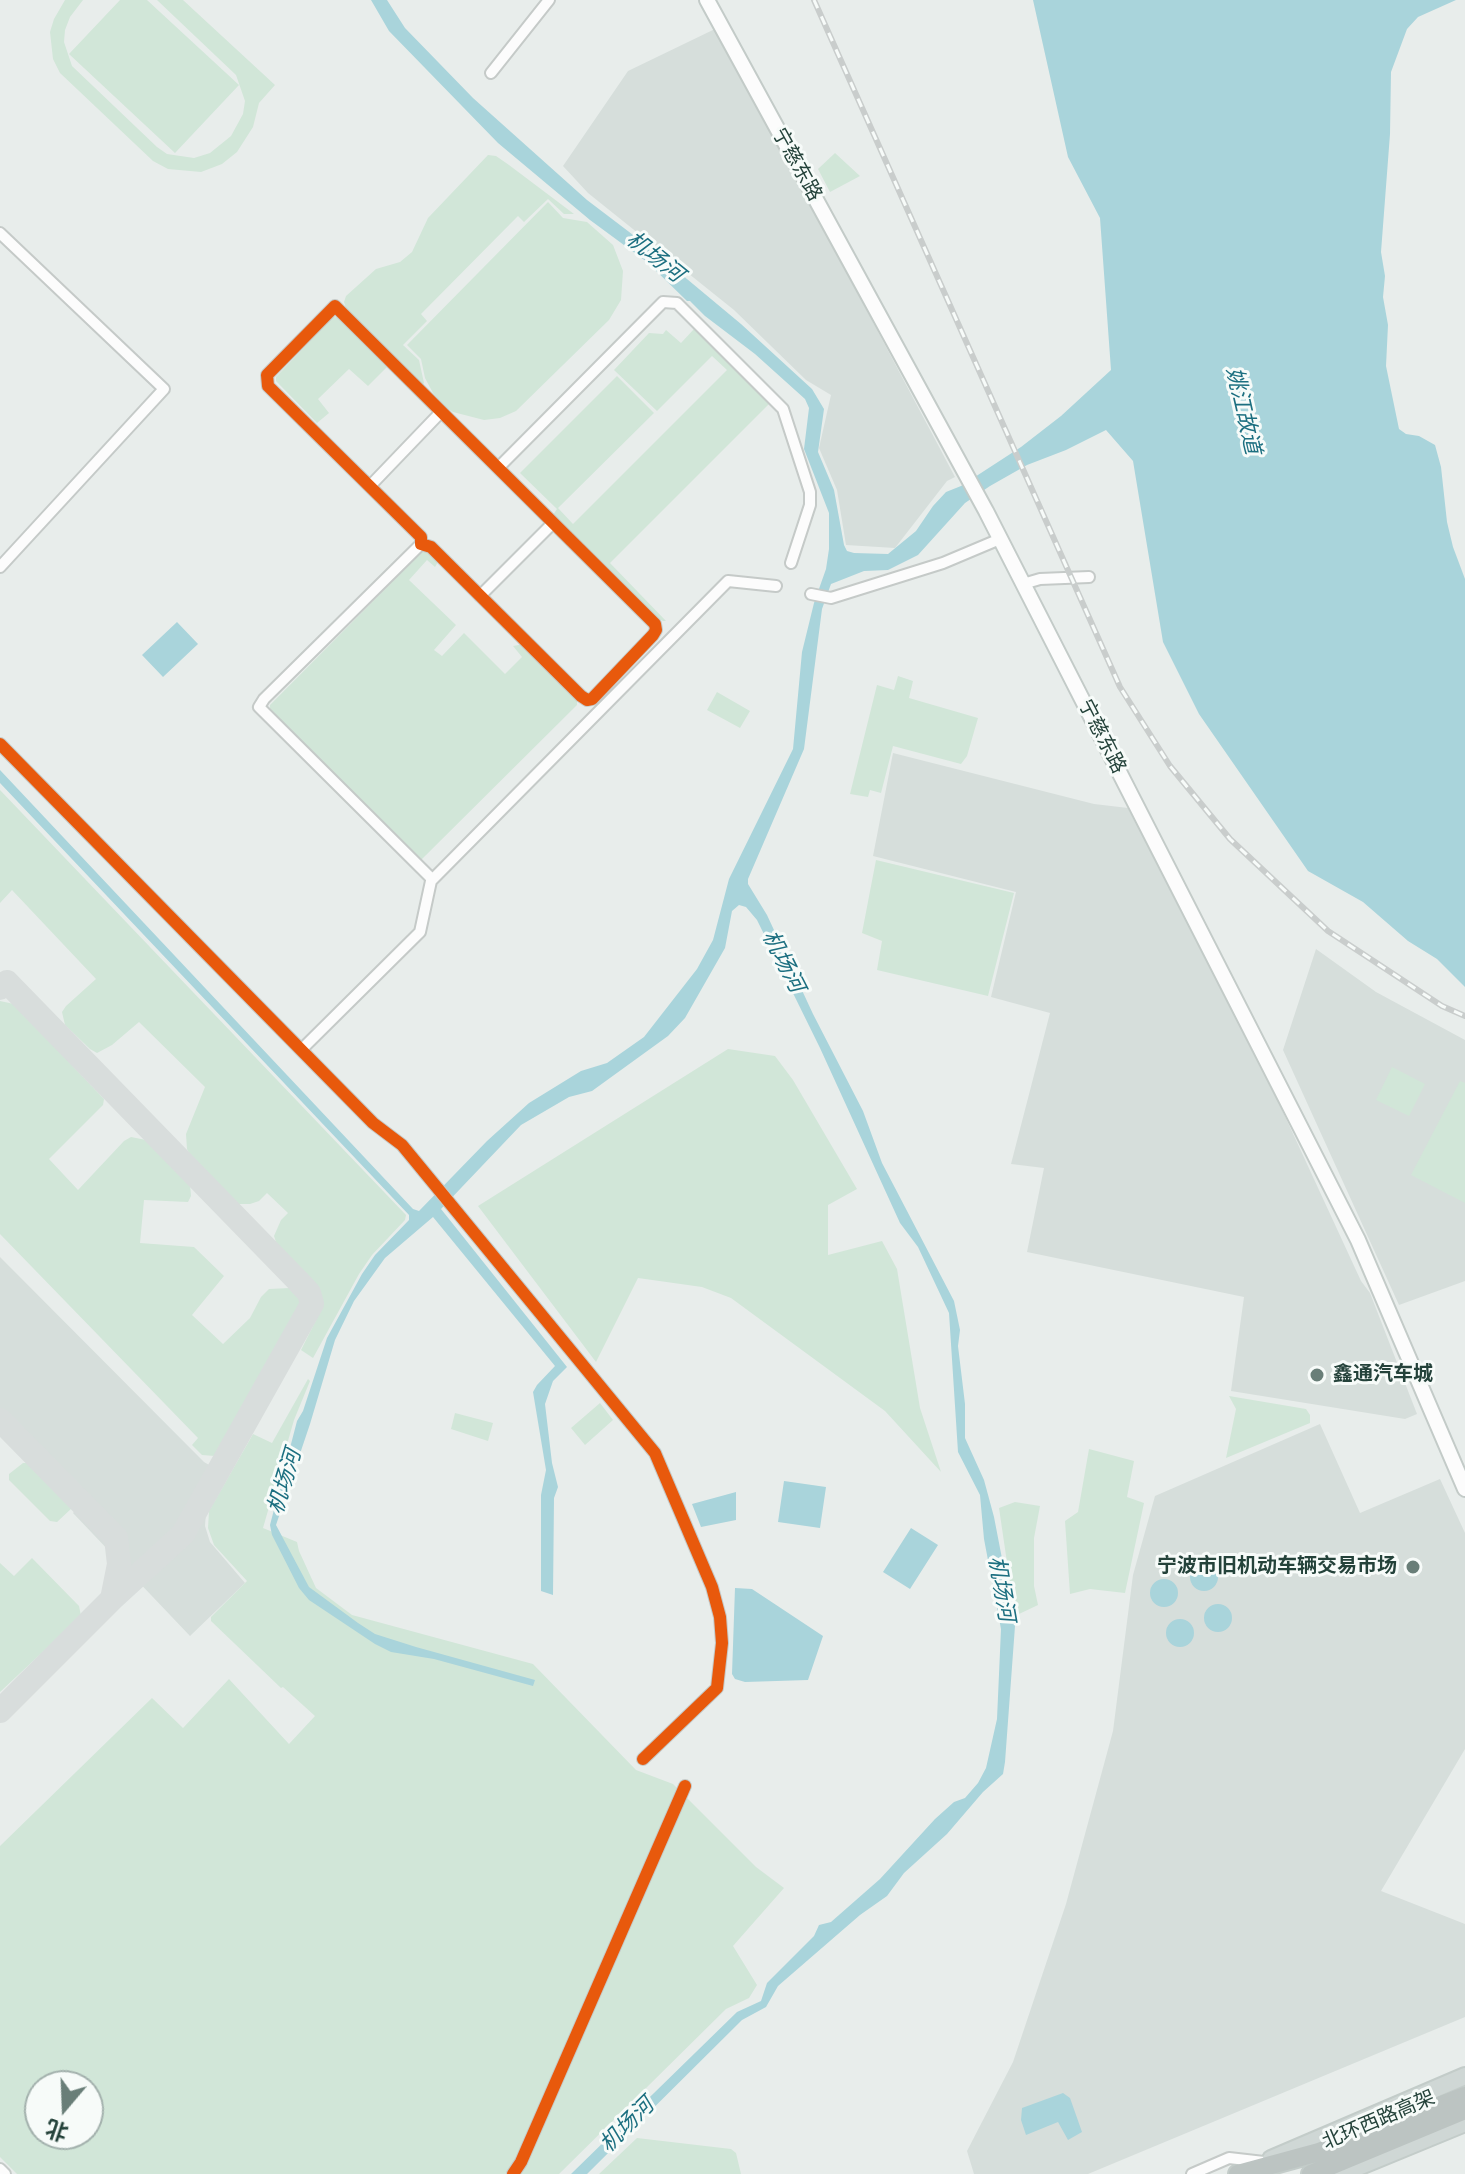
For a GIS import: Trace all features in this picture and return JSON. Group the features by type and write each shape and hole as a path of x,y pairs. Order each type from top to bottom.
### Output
{"highway":[{"name":"北环西路高架","path":"1237,2174 1319,2152 1465,2096"},
{"name":"北环西路高架","path":"1311,2174 1465,2110"}],"main road":[{"name":"宁慈东路","path":"707,0 986,511 1358,1240 1465,1489"},
{"path":"1237,2174 1465,2076"},
{"path":"1341,2174 1465,2123"}],"street":[{"path":"491,73 549,0"},
{"path":"0,233 164,389 0,567"},
{"path":"498,468 663,302 677,303 783,409 810,492 810,505 791,563"},
{"path":"421,544 431,547 587,700 592,699 656,630 655,624 335,306 267,375 268,386 421,537 421,544 259,707 432,879"},
{"path":"370,486 441,412"},
{"path":"480,596 553,523"},
{"path":"811,594 831,598 943,563 1000,539"},
{"path":"1023,584 1040,579 1089,577"},
{"path":"301,1050 420,932 432,879 728,581 776,586"},
{"path":"0,744 373,1123 402,1145 655,1453 712,1587 720,1617 721,1671 717,1688 643,1759"},
{"path":"513,2174 521,2162 685,1786"},
{"path":"1192,2174 1229,2158 1264,2162"},
{"path":"0,2169 5,2174"}],"shaded area":[{"path":"717,28 955,477 947,481 895,548 846,545 837,490 819,448 831,395 806,380 734,310 588,193 563,166 628,71"},
{"path":"893,753 1094,804 1128,808 1259,1060 1361,1281 1370,1293 1417,1414 1405,1419 1231,1391 1244,1297 1027,1252 1044,1168 1011,1164 1050,1013 991,997 1016,892 873,856"},
{"path":"1316,949 1376,992 1465,1040 1465,1281 1399,1305 1283,1050"},
{"path":"0,1257 204,1462 228,1476 206,1512 205,1526 210,1542 245,1583 190,1636 73,1513 77,1509 0,1429"},
{"path":"1320,1424 1360,1513 1440,1479 1465,1533 1465,1749 1381,1891 1465,1924 1465,2017 1088,2174 974,2174 967,2151 1013,2062 1066,1904 1113,1731 1133,1575 1155,1496"}],"green space":[{"path":"65,0 83,0 70,17 65,30 64,42 72,66 157,147 167,154 194,158 210,153 231,136 243,114 245,101 236,75 157,0 183,0 275,85 259,103 253,127 237,152 222,164 201,172 168,169 153,161 60,73 53,59 50,32"},
{"path":"120,0 147,0 239,85 175,153 69,54"},
{"path":"835,153 860,176 830,192 818,169"},
{"path":"488,155 496,156 574,214 564,214 548,199 524,222 518,216 421,314 427,321 403,345 419,360 422,385 346,308 344,302 346,296 376,269 400,262 412,252 428,218"},
{"path":"548,202 563,218 587,222 613,245 623,271 621,300 609,320 516,411 500,418 484,420 453,412 433,393 425,378 421,359 407,345"},
{"path":"333,317 343,318 387,367 368,386 349,369 318,399 329,413 317,423 276,381 276,377"},
{"path":"694,329 769,404 610,563 666,621 663,621 655,617 553,515 557,509 520,473 617,376 654,413 558,508 573,524 727,370 712,356 657,411 614,370 649,333 663,334 666,330 681,343"},
{"path":"424,550 435,555 438,562 435,567 427,560 409,580 456,625 434,650 442,656 464,633 505,674 522,657 513,646 524,644 577,699 577,705 421,860 270,709 270,705"},
{"path":"898,676 913,681 909,698 978,718 967,756 961,764 893,746 881,793 870,790 868,797 850,794 877,685 894,690"},
{"path":"717,692 750,711 740,728 707,710"},
{"path":"0,790 406,1215 359,1274 313,1358 301,1350 317,1318 321,1304 318,1293 310,1279 277,1245 274,1236 288,1213 267,1193 250,1204 233,1201 191,1158 187,1149 186,1134 205,1087 139,1022 112,1045 97,1053 65,1025 62,1012 66,1006 96,979 12,890 0,903"},
{"path":"876,860 1014,893 988,996 877,970 882,941 862,933"},
{"path":"0,1001 14,1004 104,1099 103,1105 49,1159 78,1190 131,1137 146,1140 190,1184 188,1202 144,1200 140,1243 194,1247 224,1276 192,1315 223,1344 250,1318 269,1289 290,1288 301,1301 299,1316 221,1451 215,1456 202,1455 192,1445 198,1438 0,1234"},
{"path":"728,1049 775,1056 793,1080 857,1189 828,1205 828,1255 882,1241 897,1269 920,1408 941,1472 885,1411 731,1298 702,1287 638,1278 596,1362 478,1206"},
{"path":"1392,1067 1425,1084 1409,1116 1376,1100"},
{"path":"1460,1081 1465,1083 1465,1203 1411,1175"},
{"path":"308,1379 310,1381 294,1420 263,1528 297,1542 316,1588 352,1615 533,1664 636,1770 673,1784 756,1867 784,1888 733,1946 757,1985 749,1998 726,2009 559,2174 17,2174 0,2157 0,1846 152,1698 183,1728 229,1679 289,1744 315,1716 211,1621 211,1617 247,1581 214,1545 208,1528 209,1511 253,1434 272,1443"},
{"path":"1229,1396 1306,1409 1310,1423 1226,1458 1236,1409"},
{"path":"600,1403 613,1420 585,1445 571,1428"},
{"path":"455,1413 493,1423 488,1441 451,1429"},
{"path":"1089,1449 1134,1461 1127,1497 1144,1503 1125,1593 1090,1589 1070,1594 1065,1521 1078,1512"},
{"path":"23,1463 28,1463 72,1508 57,1522 50,1521 9,1480 9,1474"},
{"path":"1015,1502 1040,1506 1034,1538 1034,1586 1038,1605 1019,1614 1014,1610 999,1508"},
{"path":"32,1558 79,1606 81,1616 0,1692 0,1563 14,1576"},
{"path":"637,2138 731,2149 736,2153 741,2174 599,2174"}],"water":[{"path":"371,0 387,0 405,28 473,98 587,200 741,324 812,389 824,409 818,452 834,490 844,545 847,551 854,553 888,554 916,531 946,492 961,486 1021,447 1061,416 1111,370 1100,218 1068,157 1033,0 1456,0 1418,17 1407,29 1391,72 1390,134 1381,252 1388,325 1386,366 1399,429 1435,445 1441,467 1447,522 1465,579 1465,987 1437,959 1408,941 1363,902 1308,871 1199,714 1163,642 1133,461 1106,430 1027,465 990,486 965,503 918,555 888,570 864,571 831,584 822,609 804,749 748,884 767,915 863,1111 882,1163 954,1301 960,1330 958,1346 965,1404 965,1438 984,1480 994,1517 1015,1626 1005,1762 1003,1774 947,1834 904,1873 887,1896 860,1915 778,1986 766,2007 742,2020 587,2174 571,2174 737,2012 761,2001 767,1983 814,1936 819,1925 831,1922 880,1879 935,1819 954,1802 965,1798 978,1783 986,1768 997,1719 1001,1629 984,1539 980,1495 958,1452 949,1313 918,1247 900,1223 757,920 746,907 739,905 732,911 725,948 685,1018 668,1036 592,1091 569,1097 521,1125 441,1209 567,1367 553,1381 545,1404 558,1487 554,1498 553,1595 541,1591 541,1495 546,1470 533,1392 555,1366 433,1217 385,1258 354,1301 335,1340 276,1525 309,1587 375,1634 535,1680 533,1686 434,1659 391,1652 375,1644 309,1600 299,1588 272,1535 270,1525 297,1421 327,1338 362,1274 375,1255 409,1220 409,1215 0,783 0,770 413,1209 419,1211 529,1103 581,1071 607,1063 644,1037 697,969 713,940 729,879 793,749 802,652 829,549 829,513 804,449 809,408 805,399 755,354 687,301 647,262 590,220 498,143 389,31"},
{"path":"177,622 198,644 163,677 142,655"},
{"path":"784,1481 826,1487 820,1528 778,1522"},
{"path":"736,1492 736,1520 701,1527 692,1504"},
{"path":"911,1528 938,1545 910,1589 883,1572"},
{"path":"1204,1563 1214,1567 1218,1577 1214,1587 1204,1591 1194,1587 1190,1577 1194,1567"},
{"path":"1164,1579 1174,1583 1178,1593 1174,1603 1164,1607 1154,1603 1150,1593 1154,1583"},
{"path":"735,1588 752,1589 823,1636 808,1680 745,1682 735,1679 732,1674"},
{"path":"1218,1604 1228,1608 1232,1618 1228,1628 1218,1632 1208,1628 1204,1618 1208,1608"},
{"path":"1180,1619 1190,1623 1194,1633 1190,1643 1180,1647 1170,1643 1166,1633 1170,1623"},
{"path":"1063,2093 1070,2098 1082,2132 1068,2140 1058,2122 1026,2135 1021,2120 1022,2108"}],"taxiway":[{"path":"0,988 7,982 297,1280 309,1293 312,1304 183,1534 112,1599"},
{"path":"0,1420 116,1538 119,1564 112,1599 0,1711"}],"railway":[{"path":"814,0 1120,687 1170,766 1230,839 1328,931 1442,1006 1465,1016"}],"cycle path":[{"path":"335,306 655,624 653,635 592,699 581,696 431,547 421,544 421,537 268,386 267,375 335,306"},
{"path":"0,744 373,1123 402,1145 655,1453 712,1587 720,1617 722,1643 717,1688 643,1759"},
{"path":"513,2174 521,2162 685,1786"}],"place":[{"name":"鑫通汽车城","path":"1317,1375"},
{"name":"宁波市旧机动车辆交易市场","path":"1413,1567"}],"water label":[{"name":"机场河","path":"654,258"},
{"name":"姚江故道","path":"1242,411"},
{"name":"机场河","path":"782,962"},
{"name":"机场河","path":"286,1482"},
{"name":"机场河","path":"1000,1589"},
{"name":"机场河","path":"628,2126"}]}
